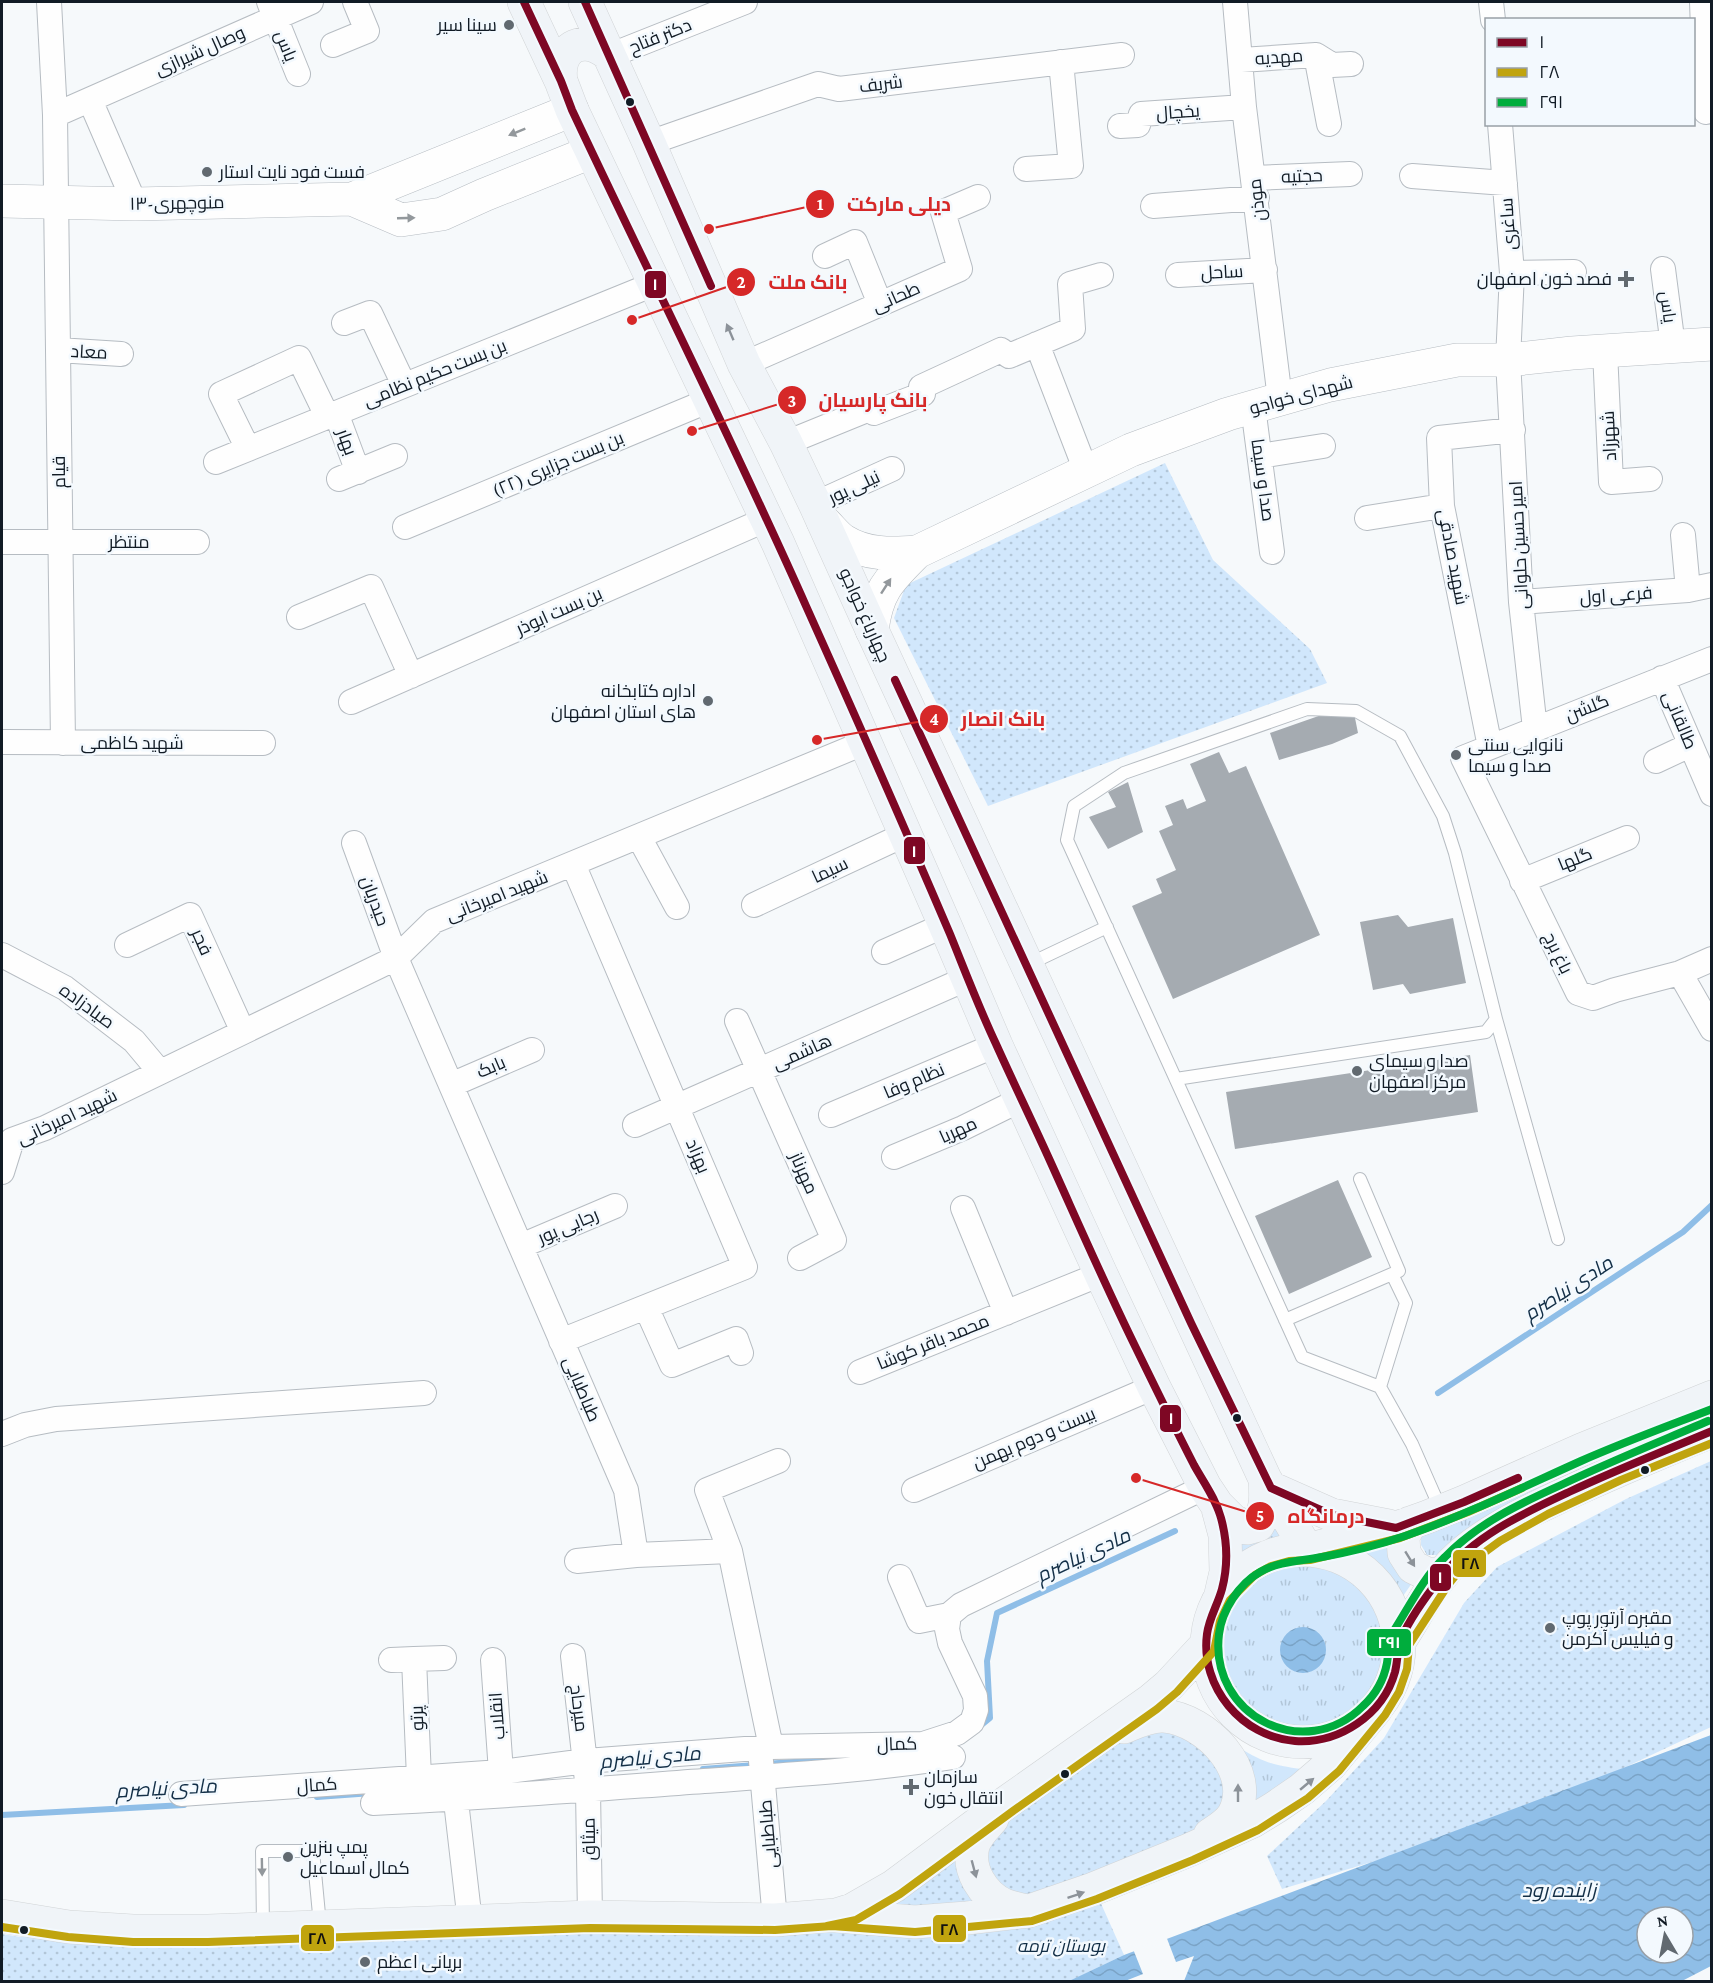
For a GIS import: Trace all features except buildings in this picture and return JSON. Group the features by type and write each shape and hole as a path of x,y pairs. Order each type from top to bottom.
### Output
{"main road":[{"path":"524,2 591,152 772,531 866,742 996,1045 1101,1274 1211,1496 1225,1535 1226,1556 1226,1572 1221,1594 1210,1618 1206,1645 1208,1666 1215,1686 1226,1704 1241,1720 1258,1732 1278,1739 1300,1742 1321,1740 1341,1734 1360,1723 1376,1709"},
{"name":"چهارباغ خواجو","path":"585,2 649,143 744,364 786,443 819,513 1268,1483 1307,1550"},
{"path":"566,95 559,68 563,56 572,47 585,43 597,45 608,54"},
{"path":"352,199 566,95"},
{"path":"352,199 400,220 442,214 591,152"},
{"name":"۱۳-منوچهری","path":"2,201 135,204 352,199"},
{"name":"شهدای خواجو","path":"917,552 1131,450 1227,414 1330,385 1457,360 1508,360 1572,352 1712,344"},
{"path":"772,531 795,519 819,513 842,540 862,549 887,554 917,552"},
{"path":"825,649 839,655 855,652 866,644 872,630 875,608 881,593 893,576 917,552"},
{"path":"1221,1594 1233,1579 1249,1566 1267,1556 1287,1551 1307,1550 1403,1525 1712,1397"},
{"path":"1399,1642 1443,1574 1470,1548 1515,1519 1617,1470 1712,1431"},
{"path":"1211,1496 1232,1520 1246,1528 1258,1525 1264,1515 1268,1483 1332,1515 1403,1525"},
{"path":"1403,1525 1404,1553 1413,1567 1427,1574 1443,1574"},
{"path":"2,1916 69,1928 133,1931 263,1929 590,1917 775,1920 832,1916 915,1922 1029,1911 1093,1889 1253,1821 1302,1789 1331,1764 1376,1709 1389,1689 1397,1666 1399,1642 1391,1608 1386,1597 1371,1578 1352,1563 1330,1554 1307,1550"},
{"path":"832,1916 852,1910 894,1886 1007,1802 1150,1701 1206,1645"},
{"path":"1103,1734 1144,1719 1163,1716 1198,1728 1226,1752 1239,1785 1238,1803 1234,1815 1225,1825 1189,1850"},
{"path":"1007,1802 980,1832 974,1845 972,1860 977,1879 995,1899 1006,1906 1029,1911"}],"street":[{"path":"49,2 55,115 56,201"},
{"name":"وصال شیرازی","path":"55,115 272,10 311,2"},
{"path":"333,45 367,31 355,2"},
{"name":"دکتر فتاح","path":"608,54 745,2"},
{"name":"موذن","path":"1235,2 1265,270 1267,403"},
{"path":"1491,2 1492,18"},
{"path":"1702,2 1704,112"},
{"name":"یاس","path":"272,10 298,74"},
{"name":"شریف","path":"649,143 818,84 839,89 1122,55"},
{"path":"1316,55 1329,124"},
{"name":"مهدیه","path":"1241,60 1316,55 1332,65 1351,64"},
{"path":"1026,169 1071,166 1060,62"},
{"path":"90,100 135,204"},
{"name":"یخچال","path":"1120,126 1138,125 1141,114 1245,107"},
{"name":"ساغری","path":"1500,126 1512,273 1508,360"},
{"name":"حجتیه","path":"1256,188 1350,174"},
{"path":"1412,176 1505,183"},
{"path":"1153,206 1256,188"},
{"name":"طحانی","path":"744,364 960,269 943,212 978,197"},
{"name":"قیام","path":"56,201 63,743"},
{"path":"825,256 855,242 880,304"},
{"name":"یاس","path":"1663,268 1673,346"},
{"name":"ساحل","path":"1178,275 1265,270"},
{"path":"1512,273 1574,272"},
{"path":"786,443 872,408 874,413 923,394 921,387 1001,350 1008,356 1072,329 1070,284 1101,275"},
{"name":"بن بست حکیم نظامی","path":"216,462 654,284"},
{"path":"344,323 370,312 404,385"},
{"path":"1037,344 1086,471"},
{"name":"معاد","path":"58,350 121,354"},
{"name":"شهرزاد","path":"1605,351 1611,482 1650,479"},
{"name":"بهار","path":"248,449 221,394 299,358 332,415 349,475 395,456"},
{"name":"امیر حسین حلوانی","path":"1508,360 1521,602 1534,729"},
{"name":"بن بست جزایری (۲۲)","path":"405,527 710,400"},
{"name":"صدا و سیما","path":"1267,403 1260,456 1272,552"},
{"name":"شهید صادقی","path":"1490,747 1442,506 1439,438 1513,430"},
{"path":"1260,456 1323,446"},
{"name":"نیلی پور","path":"819,513 892,469"},
{"path":"1367,518 1442,506"},
{"name":"بن بست ابوذر","path":"351,702 772,531"},
{"path":"1683,535 1688,590"},
{"name":"منتظر","path":"2,543 197,542"},
{"name":"فرعی اول","path":"1521,602 1688,590 1712,585"},
{"path":"299,617 371,587 411,676"},
{"name":"گلشن","path":"1463,758 1712,659"},
{"name":"طالقانی","path":"1662,678 1712,794"},
{"name":"شهید کاظمی","path":"2,742 263,743"},
{"name":"شهید امیرخانی","path":"2,1172 7,1137 45,1128 396,958 435,921 866,742"},
{"path":"1656,761 1690,745"},
{"name":"باغ برج","path":"1463,758 1578,993 1593,998 1680,973 1712,959"},
{"name":"سیما","path":"754,905 906,834"},
{"path":"639,837 676,907"},
{"name":"گلها","path":"1522,881 1627,838"},
{"name":"حیدریان","path":"354,843 396,958"},
{"name":"بهزاد","path":"561,1341 745,1267 573,864"},
{"name":"فجر","path":"127,945 190,915 243,1032"},
{"path":"884,952 945,925"},
{"name":"صیادزاده","path":"2,955 65,988 134,1041 160,1072"},
{"name":"طباطبایی","path":"396,958 626,1490 636,1555"},
{"path":"1680,973 1712,1029"},
{"name":"هاشمی","path":"635,1125 968,978"},
{"path":"737,1021 759,1071"},
{"name":"نظام وفا","path":"831,1115 996,1045"},
{"name":"بابک","path":"451,1085 532,1050"},
{"name":"مهرناز","path":"759,1071 834,1240 800,1258"},
{"name":"مهریا","path":"894,1157 963,1128 1022,1099"},
{"name":"رجایی پور","path":"521,1246 615,1206"},
{"name":"محمد باقر کوشا","path":"963,1208 1006,1313"},
{"name":"محمد باقر کوشا","path":"860,1372 1101,1274"},
{"path":"646,1307 672,1365 736,1339 741,1353"},
{"name":"بیست و دوم بهمن","path":"914,1490 1155,1387"},
{"path":"2,1434 25,1425 56,1419 424,1393"},
{"name":"طباطبایی","path":"775,1920 762,1776 766,1747 730,1551 707,1490 778,1461"},
{"path":"900,1577 919,1622 948,1615 961,1605 1211,1496"},
{"path":"577,1561 636,1555 730,1551"},
{"name":"کمال","path":"181,1794 453,1776 586,1761 766,1747 923,1744 957,1732 972,1722 976,1710 975,1696 950,1643 946,1629 948,1615"},
{"name":"میرحاج","path":"573,1656 586,1761"},
{"name":"پرتو","path":"419,1778 403,1659 444,1658"},
{"name":"انقلاب","path":"493,1660 501,1772"},
{"path":"373,1803 588,1790 762,1776 908,1764 953,1756"},
{"name":"میثاق","path":"586,1761 590,1917"},
{"path":"453,1776 470,1922"}],"lane":[{"path":"1441,1511 1412,1444 1380,1387 1302,1356 1067,840 1074,806 1124,773 1307,709 1356,711 1400,736 1443,816 1455,853 1496,1019 1558,1239"},
{"path":"1027,965 1107,927"},
{"path":"1176,1078 1486,1032 1496,1019"},
{"path":"1285,1320 1399,1271 1360,1179"},
{"path":"1380,1387 1406,1303 1392,1274"},
{"path":"263,1929 262,1851 313,1851 320,1926"}],"green space":[{"path":"1165,463 1213,560 1310,649 1327,683 988,806 894,618 906,585"},
{"path":"1711,1461 1711,1727 1515,1819 1282,1889 1267,1856 1326,1801 1384,1738 1464,1603 1497,1567 1626,1499"},
{"path":"1551,1482 1483,1522 1439,1555 1427,1555 1421,1545 1421,1529"},
{"path":"1271,1521 1297,1543 1268,1550 1242,1563 1232,1531"},
{"path":"1396,1537 1417,1576 1403,1596 1362,1551"},
{"path":"1304,1566 1335,1572 1361,1590 1379,1616 1385,1647 1379,1678 1361,1704 1335,1722 1304,1728 1273,1722 1247,1704 1229,1678 1223,1647 1229,1616 1247,1590 1273,1572"},
{"path":"1166,1729 1215,1756 1227,1793 1208,1827 1042,1896 1009,1894 990,1871 987,1853 999,1826 1120,1737"},
{"path":"1238,1747 1272,1763 1309,1770 1251,1805"},
{"path":"957,1855 980,1907 867,1915"},
{"name":"بوستان ترمه","path":"1099,1899 1124,1955 1068,1982 2,1982 2,1934 21,1937 334,1940"}],"water":[{"path":"1303,1627 1319,1634 1326,1650 1319,1666 1303,1673 1287,1666 1280,1650 1287,1634"},
{"name":"زاینده رود","path":"1711,1735 1711,1966 1682,1981 1067,1982 1124,1955"}],"pier":[{"path":"1166,1936 1176,1962 1194,1956 1184,1981 1125,1981 1143,1974 1133,1949"}],"waterway":[{"name":"مادی نیاصرم","path":"1438,1393 1683,1232 1712,1205"},
{"name":"مادی نیاصرم","path":"979,1727 990,1718 987,1661 997,1613 1175,1531"},
{"name":"مادی نیاصرم","path":"765,1764 851,1758"},
{"name":"مادی نیاصرم","path":"703,1769 755,1765"},
{"name":"مادی نیاصرم","path":"317,1797 372,1793"},
{"name":"مادی نیاصرم","path":"2,1815 184,1805"}],"transit line":[{"name":"۱","path":"524,2 572,110 778,544 897,811 990,1030 1103,1279 1179,1436 1216,1504 1225,1535 1226,1562 1222,1589 1208,1628 1207,1654 1210,1673 1228,1706 1258,1730 1276,1737 1295,1741 1311,1741 1343,1732 1370,1714 1380,1701 1395,1672 1400,1641 1410,1621 1441,1577 1468,1550 1500,1527 1534,1509 1604,1476 1712,1431"},
{"name":"۱","path":"585,2 711,286"},
{"name":"۱","path":"895,680 1191,1323 1271,1488 1332,1515 1396,1528 1518,1478"},
{"name":"۲۹۱","path":"1708,1421 1597,1468 1530,1500 1499,1516 1457,1545 1430,1574 1393,1632 1389,1643 1386,1669 1375,1692 1363,1706 1340,1723 1315,1731 1289,1730 1266,1722 1245,1708 1229,1688 1220,1663 1221,1625 1233,1598 1245,1583 1260,1572 1283,1563 1353,1551 1428,1528 1613,1447 1712,1409"},
{"name":"۲۸","path":"2,1927 68,1937 133,1942 208,1942 590,1928 775,1930 832,1926 915,1932 1032,1921 1097,1899 1193,1860 1258,1830 1308,1798 1339,1771 1385,1715 1399,1692 1407,1669 1409,1645 1459,1571 1500,1541 1548,1514 1621,1480 1712,1443"},
{"name":"۲۸","path":"827,1926 856,1920 900,1894 1157,1709 1177,1692 1214,1651 1220,1621 1230,1600 1255,1575 1271,1566 1289,1561 1310,1560 1400,1538 1522,1488"}],"place":[{"name":"سینا سیر","path":"509,25"},
{"name":"فست فود نایت استار","path":"207,172"},
{"name":"دیلی مارکت","path":"709,229"},
{"name":"فصد خون اصفهان","path":"1626,279"},
{"name":"بانک ملت","path":"632,320"},
{"name":"بانک پارسیان","path":"692,431"},
{"name":"اداره کتابخانه های استان اصفهان","path":"708,701"},
{"name":"بانک انصار","path":"817,740"},
{"name":"نانوایی سنتی صدا و سیما","path":"1456,755"},
{"name":"صدا و سیمای مرکز اصفهان","path":"1357,1071"},
{"name":"درمانگاه","path":"1136,1478"},
{"name":"مقبره آرتور پوپ و فیلیس آکرمن","path":"1550,1628"},
{"name":"سازمان انتقال خون","path":"911,1787"},
{"name":"پمپ بنزین کمال اسماعیل","path":"288,1857"},
{"name":"بریانی اعظم","path":"365,1962"}]}
